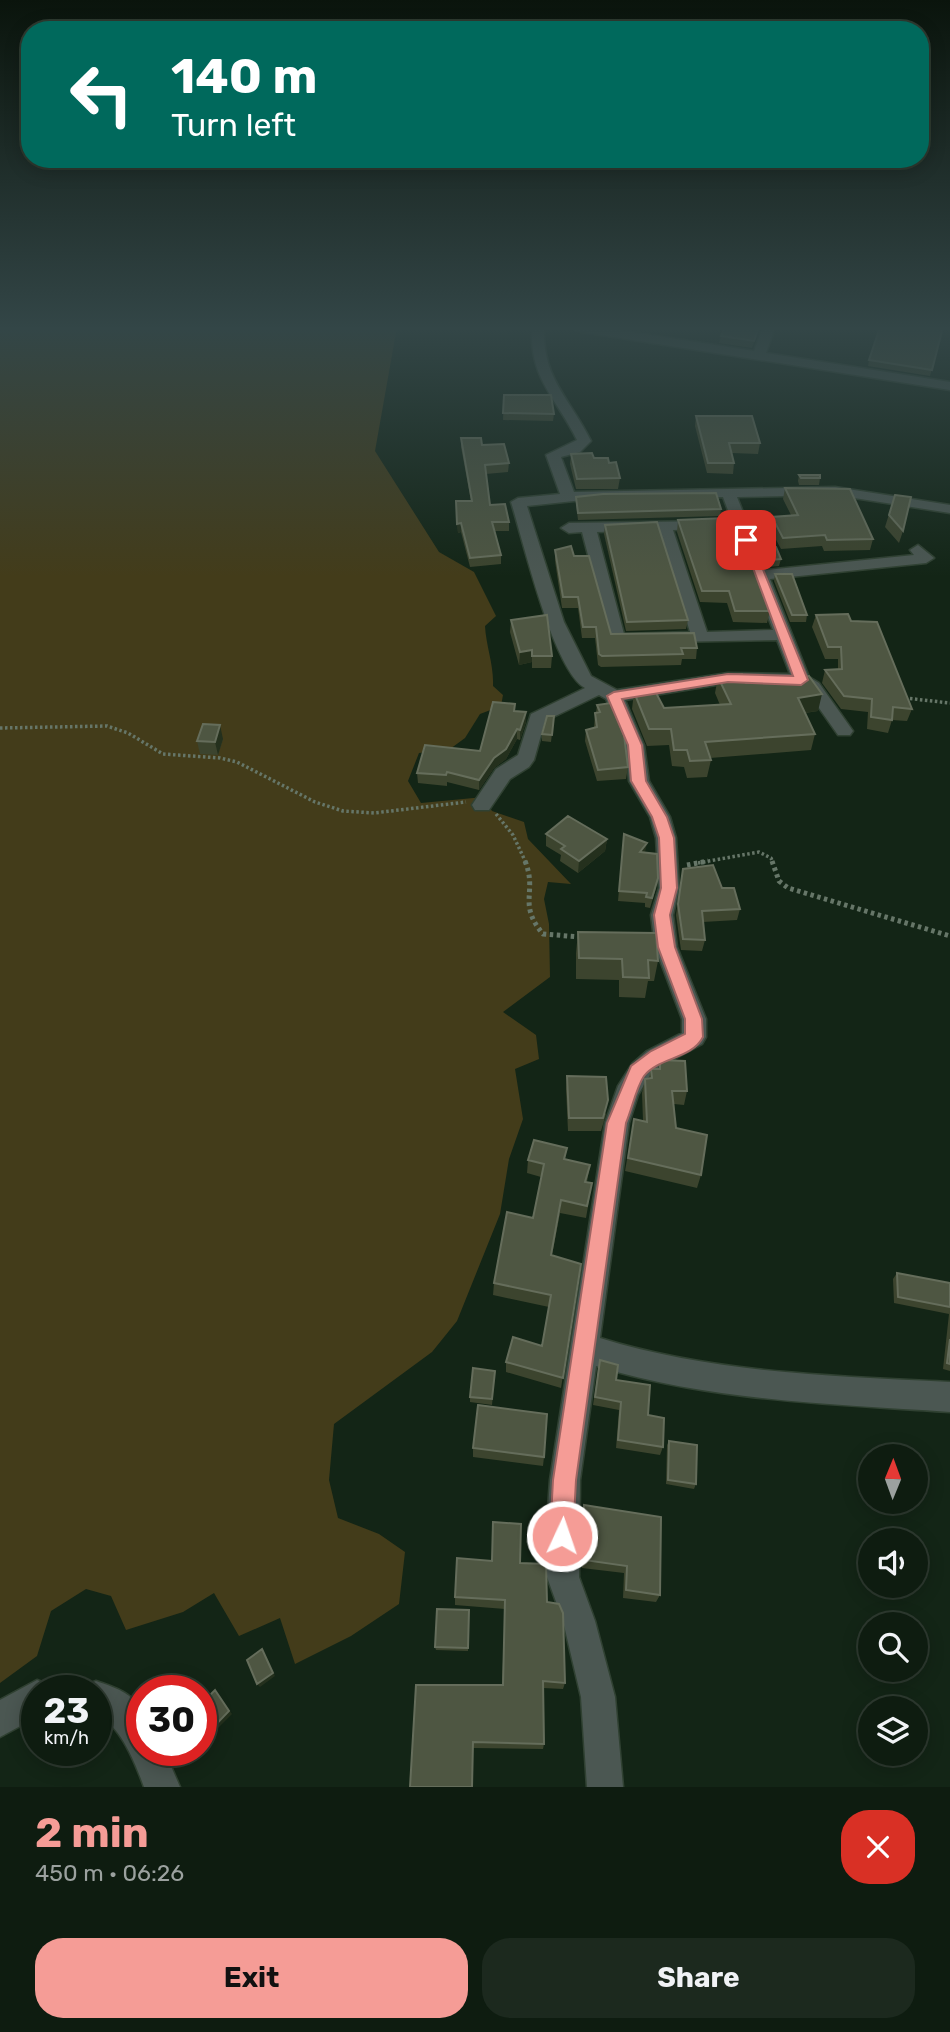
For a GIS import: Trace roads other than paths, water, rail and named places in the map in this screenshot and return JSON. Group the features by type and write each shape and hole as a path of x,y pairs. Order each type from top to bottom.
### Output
{"street":[{"path":"566,410 574,418 583,441 575,449 553,455 568,496"},
{"path":"606,1787 598,1697 579,1621 563,1577 565,1480 617,1123 637,1071 657,1056 682,1047 694,1037 694,1019 666,947 662,915 669,888 669,870 666,838 660,817 639,781 635,745 606,693 585,680 575,666 556,622 518,502 568,496 835,491 950,509"},
{"path":"728,492 801,680"},
{"path":"569,528 739,523"},
{"path":"664,525 700,636"},
{"path":"589,527 617,639 783,635"},
{"path":"760,575 926,558 918,550"},
{"path":"482,805 503,774 522,763 527,756 537,718 606,693 728,678 801,680 813,687 844,731"},
{"path":"585,1348 628,1363 714,1380 950,1397"},
{"path":"112,1703 126,1719"},
{"path":"0,1720 21,1707"},
{"path":"153,1766 162,1787"}]}
